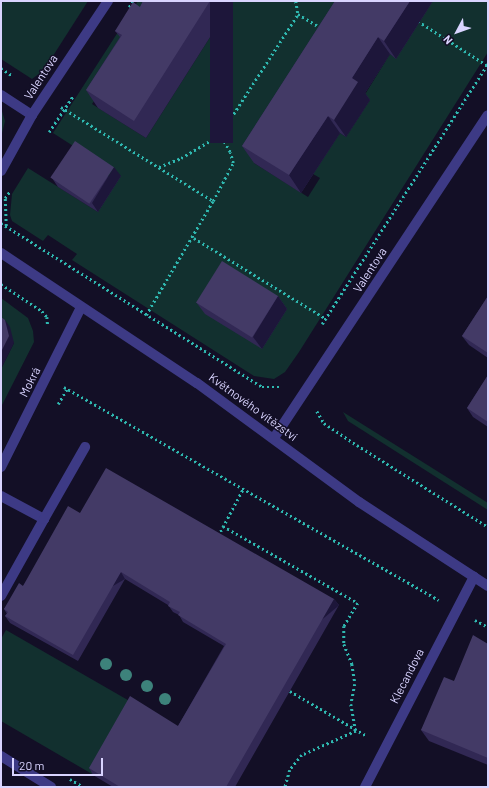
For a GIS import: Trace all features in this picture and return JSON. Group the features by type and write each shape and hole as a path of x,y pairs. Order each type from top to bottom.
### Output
{"street":[{"name":"Valentova","path":"1,171 32,114 108,1"},
{"path":"1,95 32,114"},
{"name":"Valentova","path":"274,438 488,115"},
{"name":"Květnového vítězství","path":"1,253 197,382 354,498 488,586"},
{"name":"Mokrá","path":"1,467 81,307"},
{"path":"1,596 85,447"},
{"path":"1,496 44,519"},
{"name":"Klecandova","path":"365,787 474,577"},
{"path":"1,756 35,783 52,787"}],"path":[{"path":"125,14 133,1"},
{"path":"158,167 181,158 220,134 298,14 296,1"},
{"path":"298,14 320,28 324,21"},
{"path":"317,331 488,64 414,18"},
{"path":"1,68 64,109 213,201"},
{"path":"47,135 76,90"},
{"path":"146,315 194,238 233,163 230,152 220,134"},
{"path":"6,226 5,198 14,185"},
{"path":"1,223 262,387 282,387 319,412 324,423 422,488 488,527"},
{"path":"194,238 325,318"},
{"path":"1,284 42,311 47,316 48,330"},
{"path":"47,377 488,627"},
{"path":"282,387 286,381"},
{"path":"218,536 244,489"},
{"path":"223,526 358,603 344,626 344,644 352,664 355,684 352,704 356,731"},
{"path":"290,691 356,731 374,739"},
{"path":"285,787 290,770 302,755 356,731"}],"green space":[{"path":"4,1 88,1 44,70 32,79 1,59 1,5"},
{"path":"138,1 166,1 92,104 146,138 233,1 488,1 488,52 299,352 285,372 274,379 254,376 72,260 77,254 48,235 43,241 12,221 10,215 12,194 28,168 98,212 81,151 53,133","holes":["408,39 396,58 390,54 364,96 370,100 346,137 340,133 313,174 320,178 308,197 254,163"]},
{"path":"1,108 5,121 1,137"},
{"path":"1,298 28,318 33,331 34,342 1,407 1,369 14,343 1,322"},
{"path":"343,412 488,503 488,510 348,421"},
{"path":"6,630 133,703 92,774 1,721 1,639"}],"building":[{"path":"143,1 210,1 134,121 86,90 122,35 115,31 133,2 140,7"},
{"path":"335,1 410,1 384,41 378,37 352,78 358,82 334,120 328,116 289,175 242,146"},
{"path":"75,141 114,167 89,204 50,177"},
{"path":"222,261 278,296 252,338 196,303"},
{"path":"488,296 488,353 462,336"},
{"path":"1,317 5,320 9,336 1,352"},
{"path":"488,375 488,422 467,408"},
{"path":"106,468 334,599 226,787 120,787 89,768 130,696 178,726 226,644 178,615 180,612 168,606 170,602 121,572 73,655 5,616 8,612 4,609 19,583 23,586 68,506 80,513"},
{"path":"473,635 488,644 488,758 421,730 444,677 454,681"}]}
